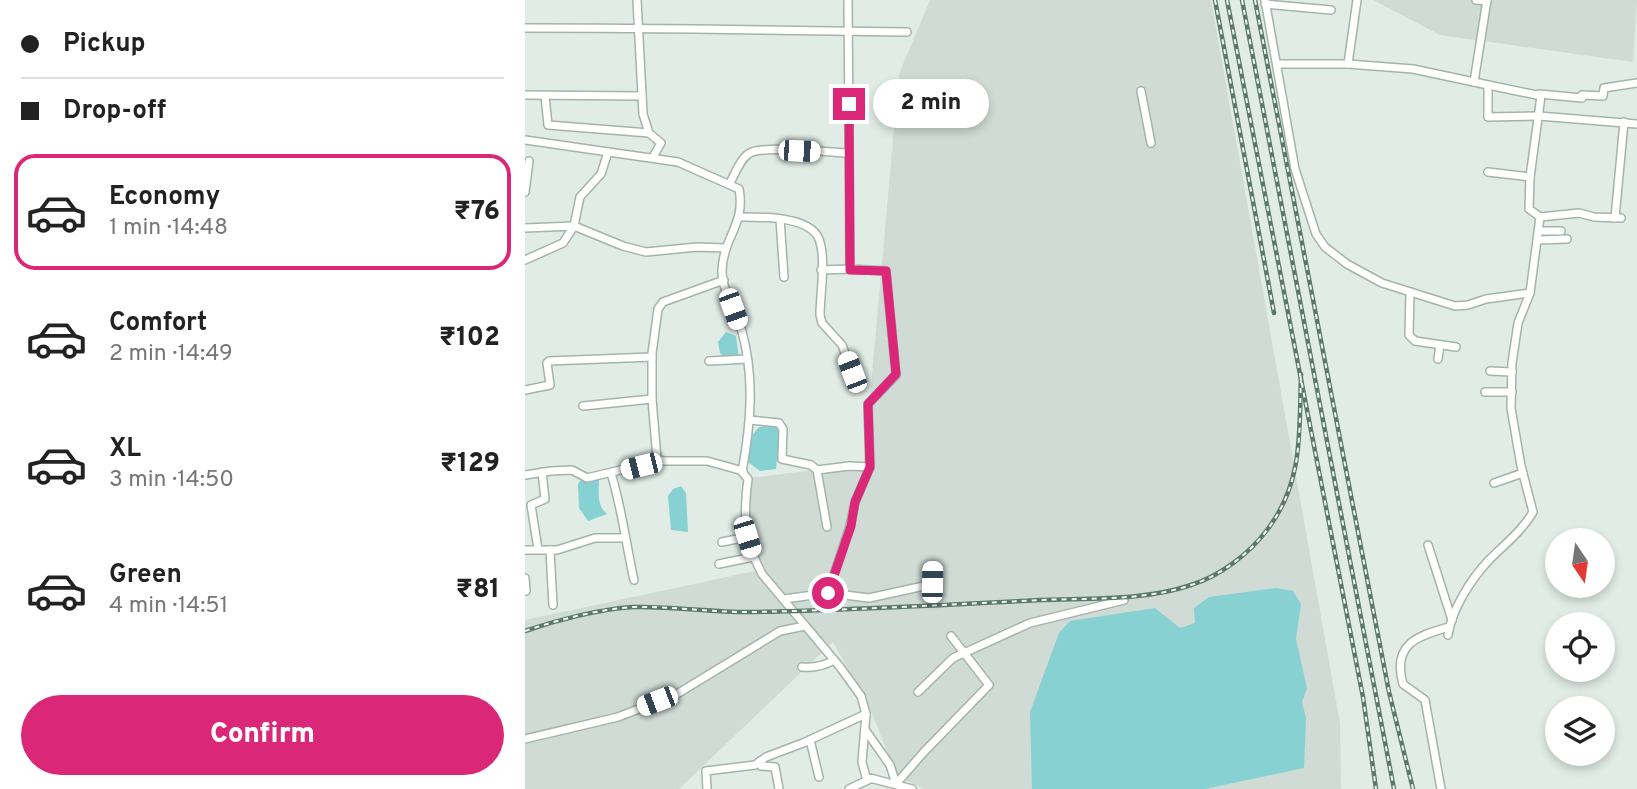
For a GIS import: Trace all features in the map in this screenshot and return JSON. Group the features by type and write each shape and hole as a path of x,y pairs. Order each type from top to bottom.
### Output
{"street":[{"path":"637,0 643,114 649,132 661,143 653,157"},
{"path":"848,0 850,270"},
{"path":"1348,64 1357,0"},
{"path":"1474,82 1487,1 1476,0"},
{"path":"1331,10 1265,2 1295,169 1316,234 1325,247 1347,264 1382,283 1455,306 1530,293"},
{"path":"525,28 639,27 907,32"},
{"path":"1276,64 1348,64 1413,69 1488,86 1582,98 1582,95 1603,96 1604,88 1637,83"},
{"path":"1488,86 1487,117 1539,116 1637,124"},
{"path":"1141,91 1151,144"},
{"path":"1536,94 1541,96 1530,177 1529,209 1540,217 1579,213 1618,218 1624,122"},
{"path":"525,95 642,96"},
{"path":"545,96 548,125 649,132"},
{"path":"525,140 678,162 739,188 742,202 740,217 725,248 722,274 741,328 751,396 743,471 748,479 744,511 747,537 762,574 861,696 866,714 862,762 866,777 912,789"},
{"path":"730,183 743,159 751,152 775,150 848,153"},
{"path":"525,260 563,243 574,226 580,197 601,174 608,152"},
{"path":"525,192 529,161"},
{"path":"1488,172 1530,177"},
{"path":"740,217 780,219 805,225 818,237 822,258 822,323 842,345 852,372"},
{"path":"1450,628 1465,591 1487,563 1525,526 1533,512 1511,408 1518,323 1530,293 1540,217"},
{"path":"780,219 784,277"},
{"path":"525,228 574,226 623,246 646,252 697,247 725,248"},
{"path":"1538,235 1561,231"},
{"path":"1538,235 1567,239"},
{"path":"821,270 886,271 896,369 896,374 868,404 870,467 855,502 851,526 828,593"},
{"path":"657,459 652,357 658,309 663,302 724,280"},
{"path":"1410,292 1411,339 1456,347"},
{"path":"1438,359 1440,345"},
{"path":"525,390 550,384 549,361 652,357"},
{"path":"709,361 747,359"},
{"path":"1490,371 1512,372"},
{"path":"1485,392 1512,392"},
{"path":"583,405 652,399"},
{"path":"750,420 779,422 783,429 782,459 811,465 817,470 827,527"},
{"path":"525,475 572,470 587,478 657,459 707,461 743,471"},
{"path":"817,470 849,466 870,467"},
{"path":"538,549 531,505 545,499 542,472"},
{"path":"611,473 622,510 624,538 634,580"},
{"path":"1494,483 1523,473"},
{"path":"722,542 747,537"},
{"path":"525,550 550,551 595,538 624,538"},
{"path":"1429,545 1450,628"},
{"path":"550,551 552,605"},
{"path":"719,564 753,557"},
{"path":"784,599 828,593 869,598 925,586 932,582 932,567"},
{"path":"525,578 526,591"},
{"path":"918,692 953,659 1030,623 1124,600"},
{"path":"525,739 618,717 677,694 780,631 805,626"},
{"path":"1441,789 1425,700 1403,684 1399,669 1402,653 1419,636 1450,628"},
{"path":"896,784 989,685 951,636"},
{"path":"802,667 819,666 834,660"},
{"path":"707,789 706,771 755,765 766,757 866,714"},
{"path":"866,730 890,765 896,784"},
{"path":"810,740 819,777"},
{"path":"760,761 761,766 775,767 779,789"},
{"path":"850,789 871,779"}],"shaded area":[{"path":"930,0 1211,0 1340,723 1341,789 924,789 897,776 869,706 833,642 679,789 525,789 525,620 755,571 748,526 750,478 864,464 899,74"},
{"path":"1373,0 1637,0 1633,62 1440,35"}],"water":[{"path":"726,332 736,336 739,357 726,359 720,353 718,342"},
{"path":"775,425 780,431 776,469 760,471 748,462 749,439 759,427"},
{"path":"599,477 600,502 607,514 588,521 579,508 578,484 582,478"},
{"path":"681,486 686,493 688,532 671,530 668,496 673,489"},
{"path":"1276,588 1293,591 1301,604 1296,639 1307,688 1302,702 1306,718 1304,768 1205,789 1032,789 1030,712 1059,633 1070,621 1155,608 1180,628 1195,623 1194,608 1209,597"}],"railway":[{"path":"1215,0 1274,313"},
{"path":"1227,0 1363,697 1376,789"},
{"path":"1242,0 1394,789"},
{"path":"1255,0 1389,692 1413,789"},
{"path":"525,631 579,616 633,607 740,612 861,609 1117,598 1155,594 1191,585 1213,576 1243,556 1260,539 1279,512 1288,493 1297,455 1301,374"}],"route":[{"path":"828,593 851,526 855,502 870,467 868,404 896,374 886,271 850,270 849,104"}]}
